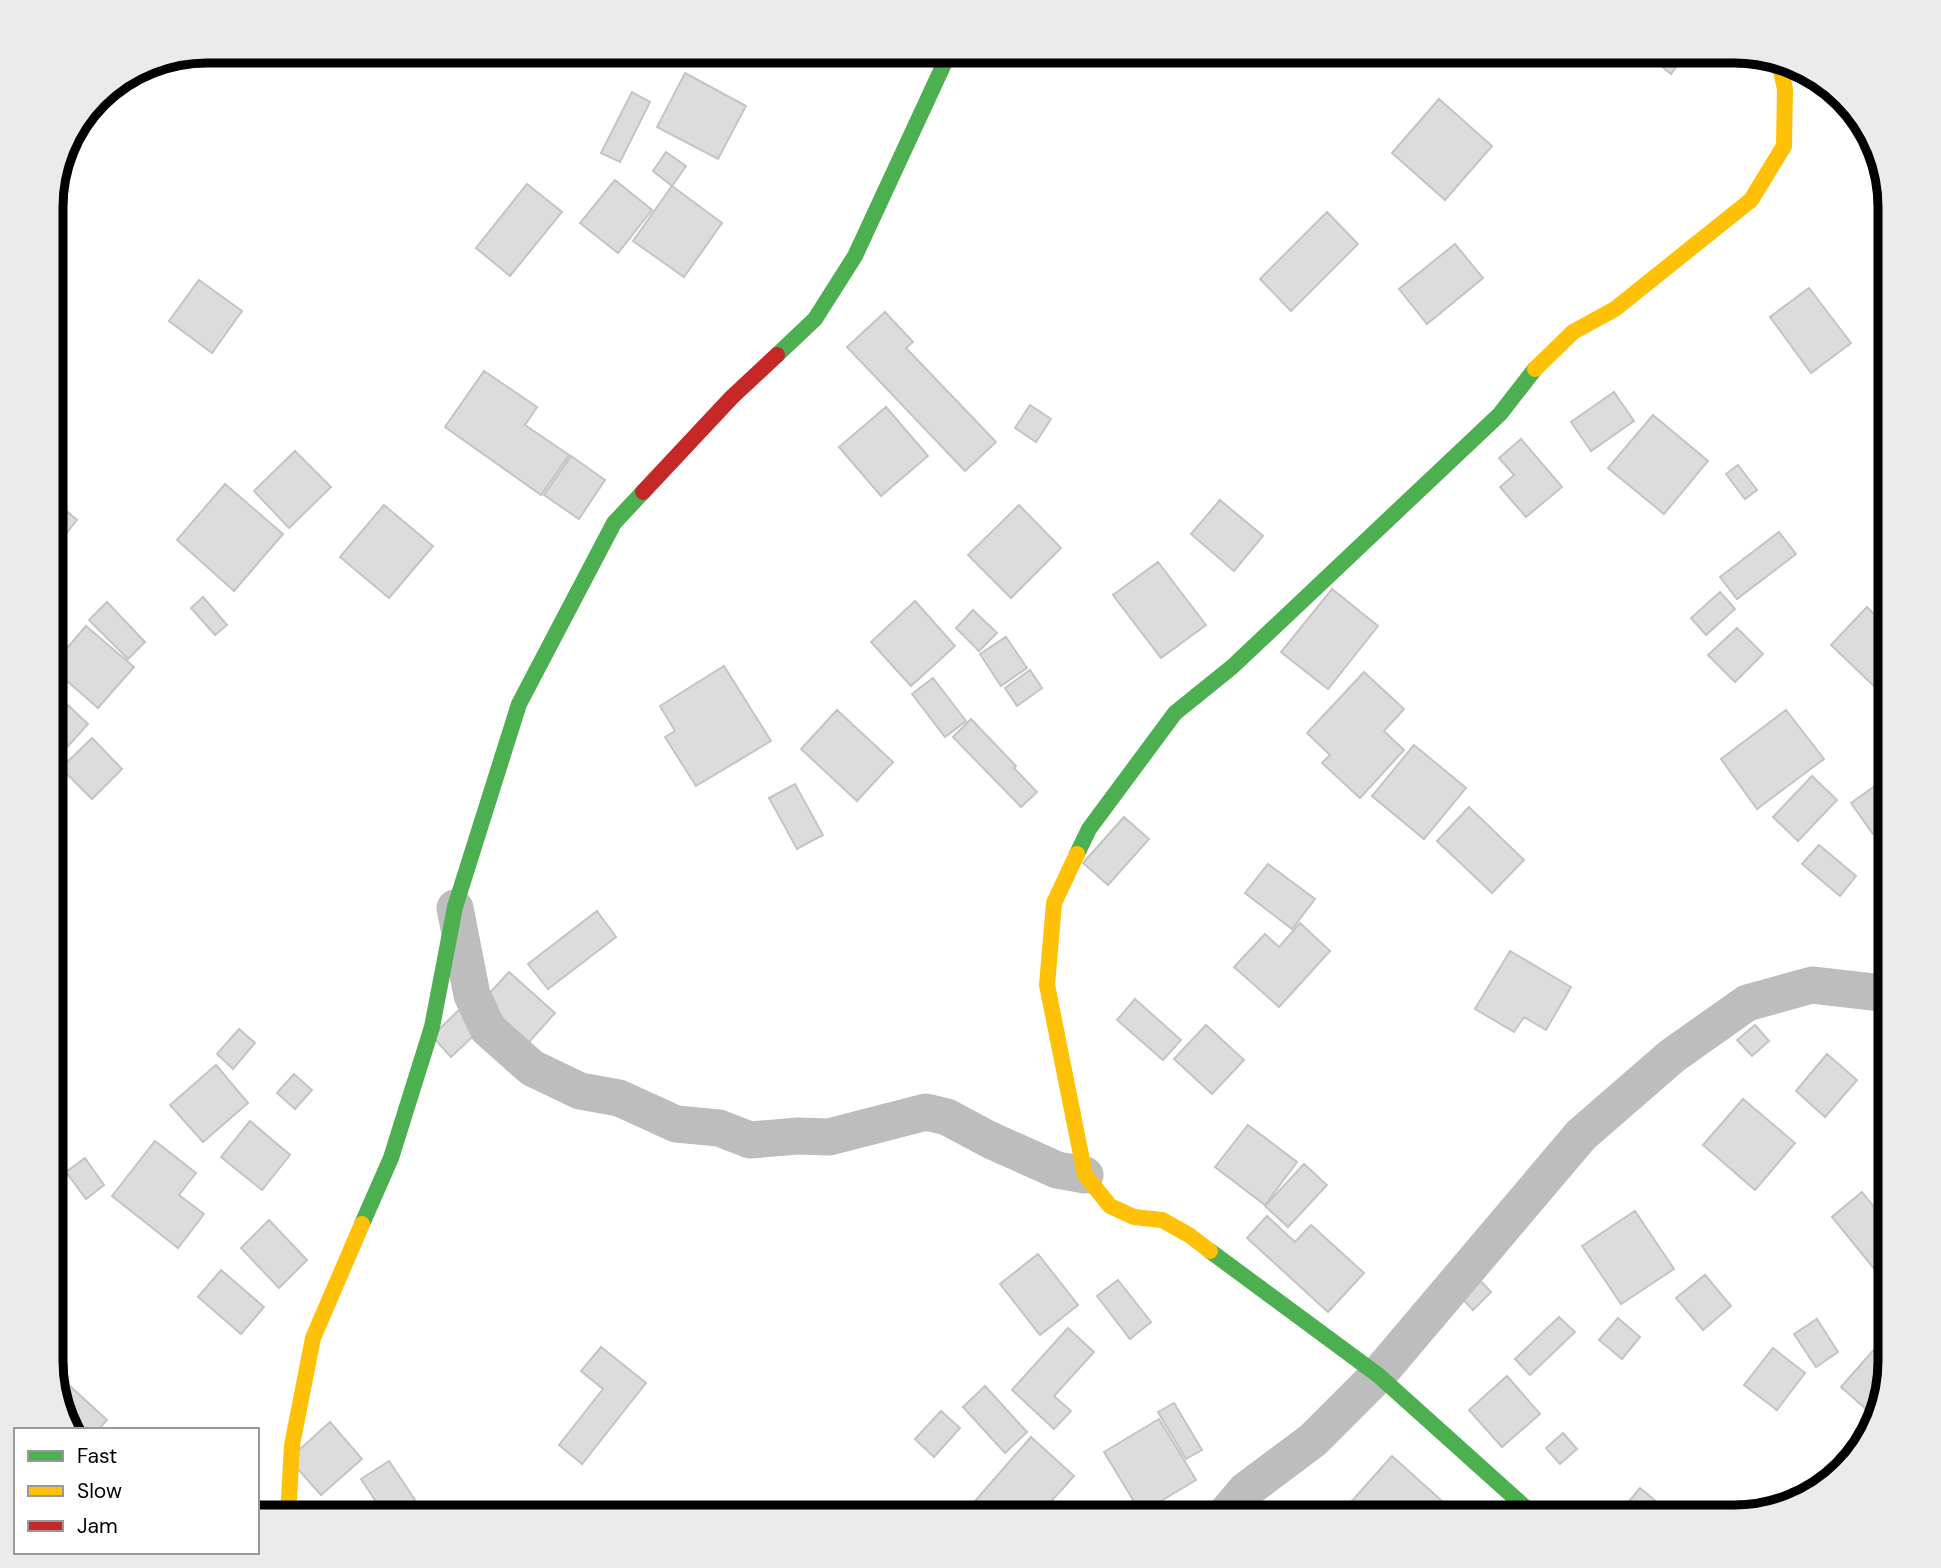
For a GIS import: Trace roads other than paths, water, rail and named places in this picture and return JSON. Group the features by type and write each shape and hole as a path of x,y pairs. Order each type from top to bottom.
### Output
{"street":[{"path":"289,1505 292,1445 313,1338 391,1158 432,1027 455,907 519,704 614,523 732,397 815,319 855,256 944,63"},
{"path":"1523,1505 1378,1375 1189,1235 1162,1220 1134,1217 1110,1206 1085,1175 1047,985 1054,903 1089,829 1175,713 1232,667 1500,414 1539,363 1573,332 1615,309 1751,200 1784,145 1785,89 1781,71"},
{"path":"455,907 472,995 488,1029 532,1068 580,1091 619,1098 676,1124 719,1128 750,1140 798,1136 829,1137 926,1112 947,1116 990,1140 1056,1170 1085,1175"},
{"path":"1233,1505 1245,1490 1313,1440 1378,1375 1581,1136 1672,1056 1747,1003 1812,985 1878,993"}]}
